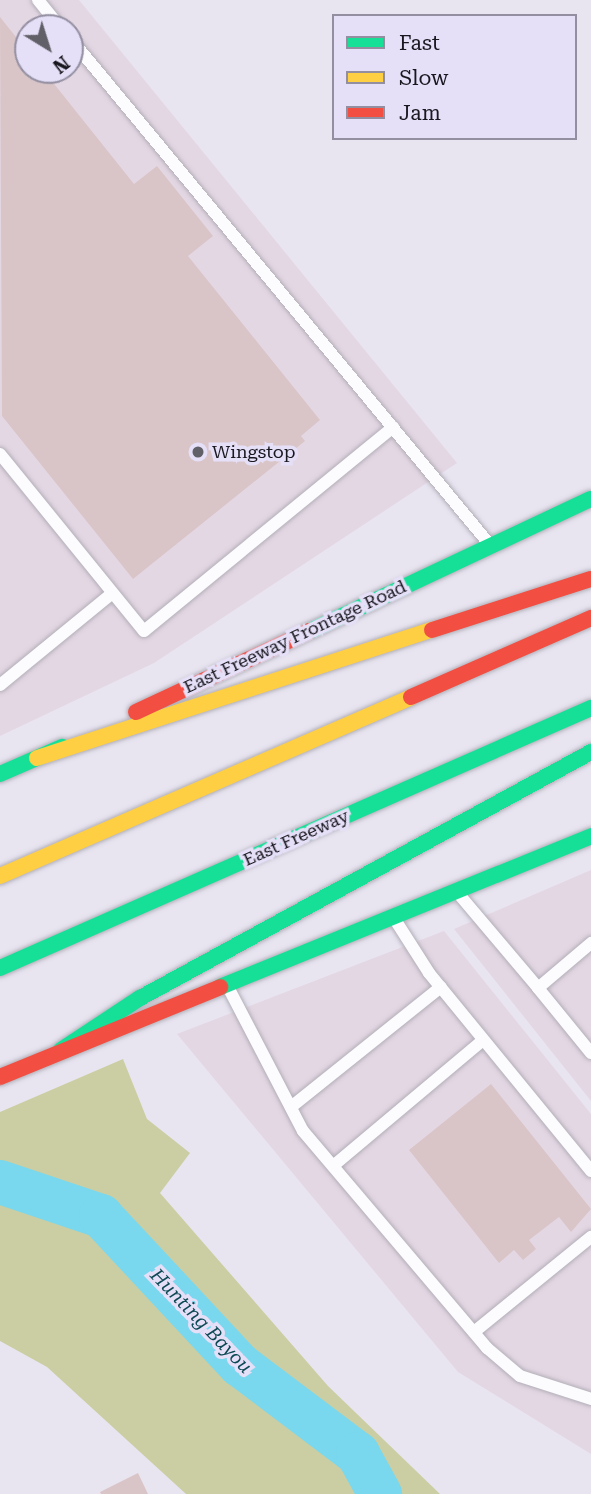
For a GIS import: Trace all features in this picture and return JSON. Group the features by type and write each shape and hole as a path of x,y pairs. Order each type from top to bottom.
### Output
{"main road":[{"name":"East Freeway Frontage Road","path":"0,774 591,499"},
{"path":"37,758 591,579"},
{"path":"0,876 591,618"},
{"name":"East Freeway","path":"0,968 591,708"},
{"path":"61,1050 140,998 591,752"},
{"path":"2,1077 61,1050 228,988 591,836"}],"lane":[{"path":"38,0 50,14"},
{"path":"84,55 490,545"},
{"path":"0,454 111,594 144,631 393,427"},
{"path":"0,685 111,594"},
{"path":"457,892 591,1053"},
{"path":"394,918 441,987 591,1171"},
{"path":"538,988 591,943"},
{"path":"291,1107 441,987"},
{"path":"228,988 291,1107 333,1166 474,1332 520,1376 591,1399"},
{"path":"333,1166 483,1040"},
{"path":"474,1332 591,1237"}],"shaded area":[{"path":"0,0 79,0 457,463 154,663 0,736"},
{"path":"591,870 591,1101 454,929"},
{"path":"444,931 591,1114 591,1454 458,1372 177,1034"}],"green space":[{"path":"123,1059 147,1119 190,1153 160,1193 328,1386 440,1494 186,1494 47,1367 0,1341 0,1112"}],"building":[{"path":"0,17 14,34 14,84 54,84 134,184 157,166 213,236 188,256 320,420 301,436 305,441 133,579 2,416"},
{"path":"491,1084 591,1209 571,1232 559,1217 529,1240 536,1249 523,1260 514,1250 499,1263 409,1150"},
{"path":"138,1473 148,1494 101,1494 100,1492"}],"waterway":[{"name":"Hunting Bayou","path":"0,1182 101,1216 240,1365 358,1454 380,1494"}],"traffic: fast":[{"path":"310,631 591,499"},
{"path":"0,968 591,708"},
{"path":"0,774 62,747"},
{"path":"61,1050 140,998 591,752"},
{"path":"220,987 591,836"}],"traffic: slow":[{"path":"37,758 432,630"},
{"path":"0,876 411,697"}],"traffic: jam":[{"path":"432,630 591,579"},
{"path":"411,697 591,618"},
{"path":"136,712 310,631"},
{"path":"0,1077 220,987"}],"place":[{"name":"Wingstop","path":"198,452"}]}
